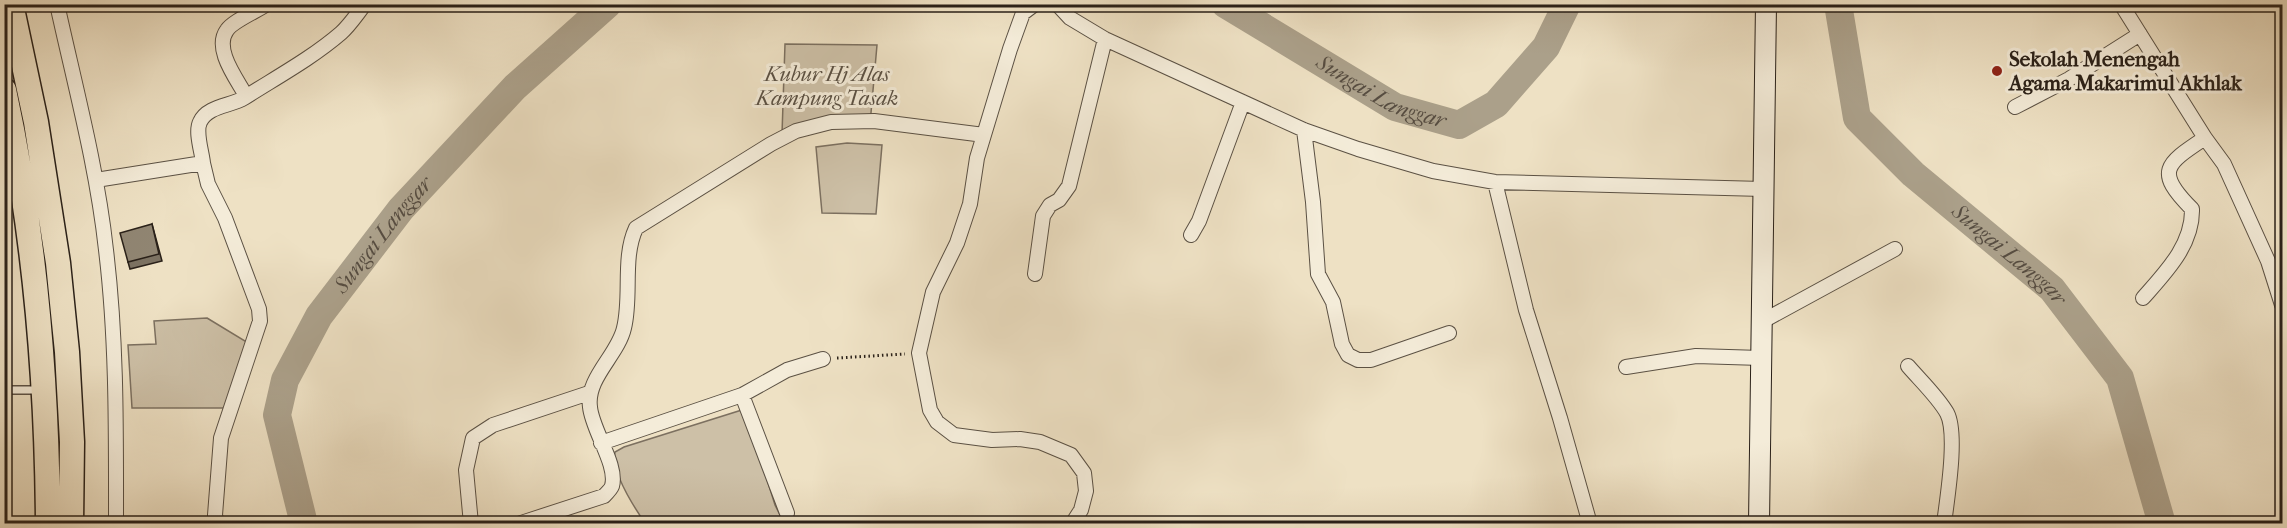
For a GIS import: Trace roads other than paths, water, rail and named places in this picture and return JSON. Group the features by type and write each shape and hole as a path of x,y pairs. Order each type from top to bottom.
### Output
{"highway":[{"path":"11,4 36,122 58,263 72,432 71,524"},
{"path":"4,90 34,265 45,390 48,524"}],"main road":[{"path":"1759,524 1766,4"}],"street":[{"path":"57,4 96,180 106,251 113,336 116,524"},
{"path":"246,96 227,60 222,44 228,28 267,4"},
{"path":"217,524 215,514 221,438 260,321 252,291 225,218 208,184 199,128 201,120 212,110 246,96 322,47 342,31 365,4"},
{"path":"1035,4 1023,13 977,158 970,204 957,243 933,292 919,353 930,410 936,422 954,435 992,440 1020,439 1040,442 1071,455 1084,473 1086,491 1081,510 1072,524"},
{"path":"1057,4 1070,18 1105,39 1304,130 1433,171 1495,182 1763,189"},
{"path":"2121,4 2205,138 2224,164 2254,226 2283,305"},
{"path":"2015,106 2069,79 2140,34"},
{"path":"1035,274 1043,216 1050,205 1059,200 1069,186 1105,39"},
{"path":"1191,235 1199,221 1242,102"},
{"path":"518,524 604,496 612,487 613,474 590,408 589,393 624,329 630,243 636,228 645,220 771,144 796,131 831,122 874,121 984,135"},
{"path":"1304,130 1313,202 1318,274 1333,302 1342,344 1348,355 1358,360 1371,360 1449,333"},
{"path":"2142,298 2174,262 2193,225 2192,209 2175,192 2169,179 2170,165 2177,157 2205,138"},
{"path":"96,180 203,163"},
{"path":"1495,182 1526,310 1590,524"},
{"path":"1761,322 1895,249"},
{"path":"1626,367 1696,356 1761,358"},
{"path":"601,443 742,394 787,370 823,359"},
{"path":"1908,366 1948,414 1952,443 1950,482 1944,524"},
{"path":"471,524 466,470 473,438 493,425 589,393"},
{"path":"742,394 787,513"}],"lane":[{"path":"4,390 45,390"}],"waterway":[{"name":"Sungai Langgar","path":"304,524 277,415 285,380 319,316 401,209 515,87 608,4"},
{"name":"Sungai Langgar","path":"1225,4 1395,107 1459,125 1496,104 1546,47 1567,4"},
{"name":"Sungai Langgar","path":"1838,4 1857,118 1913,174 2052,289 2120,378 2162,524"}],"place":[{"name":"Sekolah Menengah Agama Makarimul Akhlak","path":"1997,71"}],"park label":[{"name":"Kubur Hj Alas Kampung Tasak","path":"827,86"}]}
